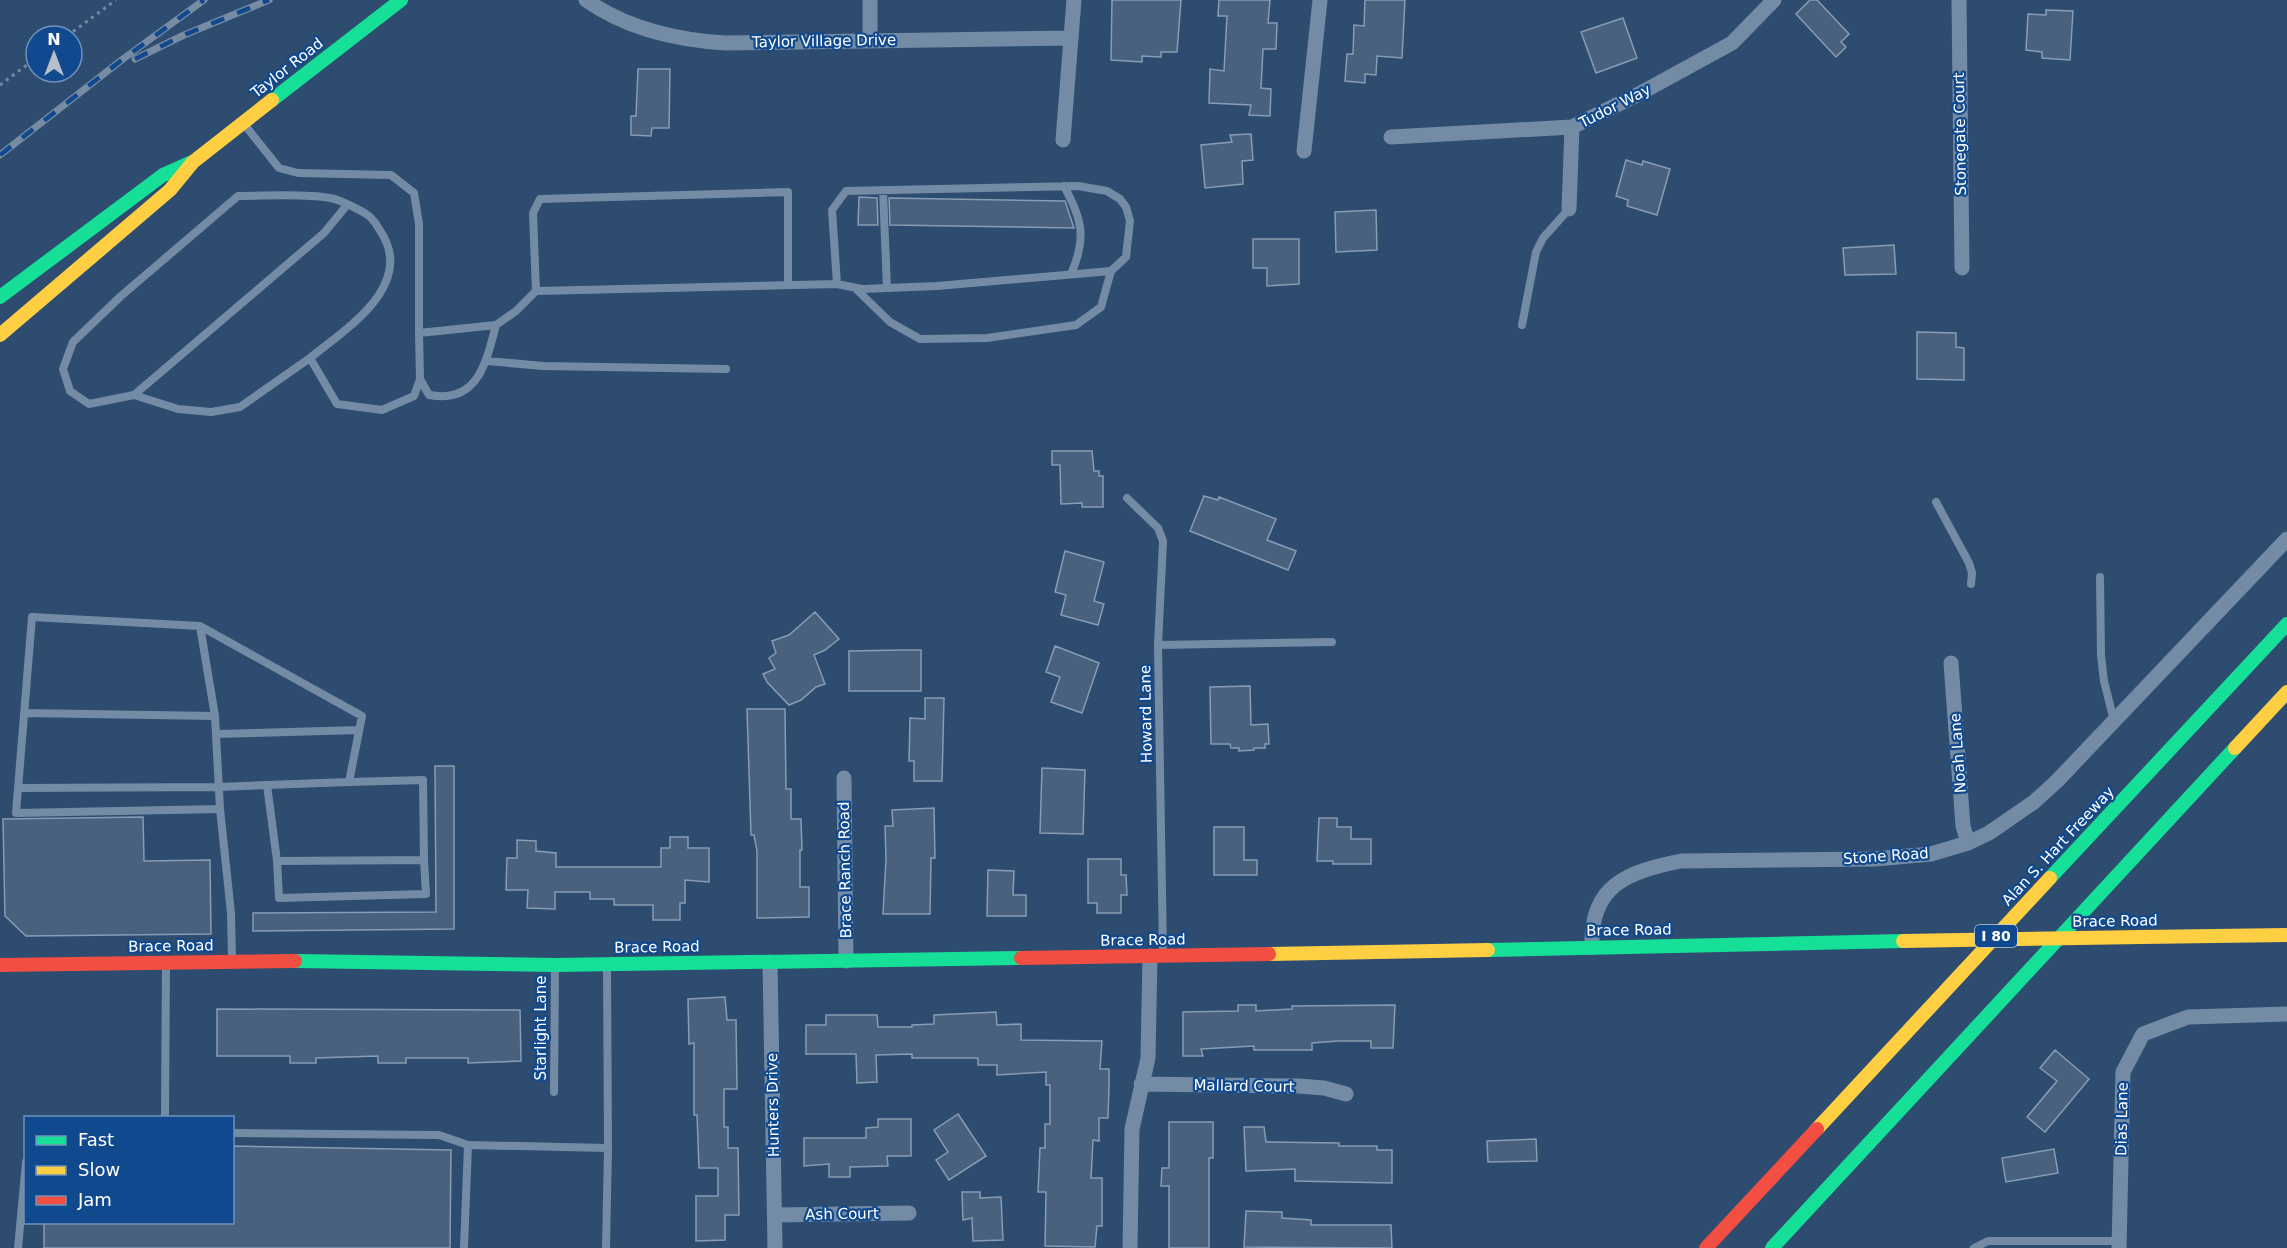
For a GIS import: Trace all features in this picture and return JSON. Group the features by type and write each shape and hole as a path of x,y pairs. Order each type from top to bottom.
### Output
{"main road":[{"name":"Taylor Road","path":"0,335 170,190 193,162 401,0"},
{"name":"Taylor Road","path":"0,297 163,175 193,162"},
{"name":"Alan S. Hart Freeway","path":"1706,1248 2287,624"},
{"path":"1772,1248 2287,692"},
{"name":"Brace Road","path":"0,965 232,962 555,965 2287,936"}],"street":[{"name":"Taylor Village Drive","path":"586,0 622,21 669,36 696,41 726,43 1071,38"},
{"path":"870,0 870,40"},
{"path":"1064,140 1074,0"},
{"path":"1304,151 1320,0"},
{"name":"Tudor Way","path":"1391,137 1572,127 1637,95 1732,43 1774,0"},
{"name":"Stonegate Court","path":"1959,0 1962,268"},
{"path":"1569,209 1572,127"},
{"name":"Stone Road","path":"1592,947 1591,927 1595,911 1605,894 1621,880 1650,867 1680,861 1906,858 1931,854 1968,843 1989,833 2034,802 2057,781 2287,539"},
{"name":"Noah Lane","path":"1951,663 1963,826 1968,843"},
{"name":"Brace Ranch Road","path":"844,778 846,961"},
{"path":"1130,1248 1132,1129 1148,1058 1157,956"},
{"name":"Hunters Drive","path":"770,962 775,1248"},
{"name":"Dias Lane","path":"2119,1244 2123,1072 2143,1034 2188,1017 2287,1014"},
{"name":"Mallard Court","path":"1141,1084 1299,1086 1324,1088 1346,1094"},
{"name":"Ash Court","path":"775,1215 909,1213"}],"lane":[{"path":"243,123 279,168 298,173 391,175 414,193 419,224 420,379 414,396 382,410 337,404 310,358"},
{"path":"1064,186 1075,206 1082,229 1079,255 1071,274"},
{"path":"837,284 832,210 846,191 1078,186 1107,191 1120,199 1126,207 1130,221 1126,256 1111,271 1101,307 1076,325 987,338 920,339 890,322 855,288"},
{"path":"883,190 887,288"},
{"path":"536,291 533,213 540,199 788,192 788,285"},
{"path":"238,196 332,198 370,216 388,241 390,259 388,277 381,292 369,308 310,358 240,407 211,412 178,409 134,396 89,404 70,391 63,369 73,342 121,296 238,196"},
{"path":"134,396 324,233 347,205"},
{"path":"1522,325 1536,252 1543,238 1569,209"},
{"path":"419,333 496,325 516,311 536,291 837,284 855,288 887,288 1111,271"},
{"path":"420,379 429,395 446,398 473,386 487,361 496,325"},
{"path":"487,361 543,366 726,369"},
{"path":"1126,498 1158,528 1163,541 1158,645"},
{"path":"1936,502 1969,563 1972,573 1971,584"},
{"path":"2100,577 2101,655 2104,681 2114,721"},
{"path":"220,809 16,813 32,617 200,626 362,716 349,782"},
{"path":"200,626 215,716 220,809 231,913 232,962"},
{"name":"Howard Lane","path":"1157,956 1158,645 1332,642"},
{"path":"24,712 215,716"},
{"path":"216,734 359,730"},
{"path":"18,788 219,788 267,785 423,780 426,894 279,898 277,861 267,785"},
{"path":"277,861 424,860"},
{"path":"165,1116 166,963"},
{"path":"606,1248 607,964"},
{"name":"Starlight Lane","path":"554,1092 555,965"},
{"path":"234,1133 439,1136 468,1145 608,1148"},
{"path":"464,1248 468,1145"},
{"path":"18,1248 24,1184"},
{"path":"1974,1248 1988,1241 2119,1244"}],"path":[{"path":"83,24 116,0"},
{"path":"0,85 24,67"}],"building":[{"path":"1112,0 1181,0 1177,52 1161,52 1161,57 1142,56 1142,62 1111,60"},
{"path":"1219,0 1270,0 1268,23 1277,23 1276,49 1263,49 1261,88 1271,89 1270,116 1249,115 1251,105 1209,103 1210,69 1224,71 1227,16 1218,16"},
{"path":"1365,0 1405,0 1402,58 1377,56 1376,75 1365,74 1365,83 1345,81 1347,54 1353,54 1354,25 1364,26"},
{"path":"1810,0 1817,0 1849,34 1841,42 1846,47 1836,57 1796,14"},
{"path":"2046,10 2073,11 2070,60 2042,58 2042,52 2026,50 2028,14 2046,15"},
{"path":"1623,18 1637,58 1596,73 1581,32"},
{"path":"638,69 670,69 669,128 652,128 651,136 631,135 631,116 636,116"},
{"path":"1251,134 1253,160 1242,161 1243,184 1205,188 1201,145 1232,142 1230,135"},
{"path":"1626,160 1642,165 1643,161 1670,169 1657,215 1627,206 1628,200 1616,196"},
{"path":"859,197 877,198 878,225 858,225"},
{"path":"889,198 1065,201 1074,228 890,225"},
{"path":"1376,210 1377,250 1336,252 1335,212"},
{"path":"1253,239 1299,239 1299,284 1267,286 1267,268 1253,268"},
{"path":"1894,245 1896,274 1845,275 1843,248"},
{"path":"1917,332 1956,333 1956,347 1964,348 1964,380 1917,379"},
{"path":"1052,451 1092,451 1094,471 1099,471 1099,476 1103,476 1103,507 1082,507 1082,503 1061,504 1060,465 1052,465"},
{"path":"1204,496 1218,500 1219,497 1276,519 1267,540 1296,551 1288,570 1190,531"},
{"path":"1065,551 1104,562 1094,601 1104,604 1098,625 1061,615 1066,595 1055,592"},
{"path":"815,612 839,639 814,655 825,684 816,687 801,700 789,705 767,682 763,674 775,669 769,658 776,653 772,641 789,635"},
{"path":"1055,646 1099,663 1082,713 1051,702 1060,677 1046,672"},
{"path":"921,650 921,691 849,691 849,651"},
{"path":"1250,686 1251,725 1268,724 1269,744 1265,744 1265,748 1239,751 1239,748 1231,748 1230,744 1211,744 1210,687"},
{"path":"925,698 944,698 942,781 914,781 914,761 909,761 910,718 925,719"},
{"path":"747,709 785,709 786,789 791,789 791,819 801,819 800,887 809,887 809,917 757,918 757,851 754,835 751,835"},
{"path":"435,766 454,766 454,929 253,931 253,913 436,912"},
{"path":"1042,768 1085,770 1083,834 1040,833"},
{"path":"934,808 935,858 931,858 930,914 883,914 885,826 893,826 892,810"},
{"path":"143,817 144,861 210,860 211,934 26,936 5,916 3,819"},
{"path":"1319,818 1337,818 1337,827 1351,827 1351,839 1371,839 1371,864 1333,864 1333,861 1317,861"},
{"path":"1214,827 1244,827 1244,860 1257,860 1257,875 1214,875"},
{"path":"670,837 688,837 688,848 709,848 709,882 685,880 685,903 680,903 680,920 653,920 653,905 614,905 614,899 590,899 590,892 555,892 555,909 527,908 528,890 506,890 507,858 517,858 517,840 536,841 536,851 556,853 556,867 661,867 661,848 670,848"},
{"path":"1088,859 1121,859 1121,875 1126,875 1127,895 1121,895 1121,913 1097,913 1097,903 1088,903"},
{"path":"988,870 1014,871 1013,895 1026,895 1026,916 987,916"},
{"path":"725,997 727,1020 736,1020 737,1089 724,1089 724,1127 728,1127 728,1148 738,1148 739,1215 725,1215 725,1240 696,1241 696,1196 718,1196 718,1168 699,1168 697,1115 694,1115 694,1043 689,1044 688,999"},
{"path":"1238,1005 1256,1005 1256,1011 1292,1009 1292,1006 1395,1005 1393,1048 1371,1048 1371,1041 1338,1041 1312,1043 1312,1050 1254,1050 1254,1046 1201,1049 1203,1056 1183,1056 1183,1012 1238,1011"},
{"path":"217,1009 520,1010 521,1061 468,1063 468,1058 406,1058 406,1063 378,1063 378,1056 316,1058 316,1063 290,1063 290,1056 217,1056"},
{"path":"996,1012 997,1025 1021,1024 1021,1040 1102,1041 1100,1069 1109,1069 1108,1118 1099,1118 1099,1141 1093,1140 1091,1178 1102,1178 1102,1226 1097,1226 1095,1247 1045,1246 1046,1192 1038,1192 1040,1148 1045,1148 1045,1124 1050,1124 1050,1085 1046,1085 1046,1072 997,1075 997,1065 978,1065 978,1058 912,1058 912,1054 876,1055 877,1082 857,1083 856,1054 806,1054 806,1025 826,1025 826,1015 877,1015 878,1027 912,1027 912,1025 934,1024 934,1015"},
{"path":"2055,1050 2089,1079 2045,1132 2027,1117 2057,1081 2040,1068"},
{"path":"958,1114 986,1156 949,1180 936,1160 948,1152 934,1130"},
{"path":"878,1119 911,1119 911,1156 887,1156 888,1166 850,1167 850,1177 829,1177 829,1164 804,1166 804,1138 866,1138 866,1128 878,1127"},
{"path":"1169,1122 1213,1122 1213,1158 1209,1158 1209,1248 1169,1248 1169,1186 1161,1186 1162,1168 1169,1168"},
{"path":"1244,1127 1264,1127 1266,1142 1339,1143 1339,1146 1377,1146 1377,1150 1392,1150 1392,1183 1295,1181 1295,1169 1246,1171"},
{"path":"1536,1139 1537,1161 1488,1162 1487,1141"},
{"path":"234,1146 451,1150 450,1248 44,1248 44,1224 234,1224"},
{"path":"2054,1149 2058,1173 2006,1182 2002,1158"},
{"path":"962,1192 980,1192 980,1198 1001,1197 1003,1240 973,1241 972,1218 963,1220"},
{"path":"1246,1211 1282,1212 1282,1218 1311,1220 1311,1225 1391,1225 1392,1248 1244,1247"}],"railway":[{"path":"0,155 123,59 204,0"},
{"path":"135,59 184,35 269,0"}],"traffic: fast":[{"path":"272,100 401,0"},
{"path":"0,297 163,175 190,163"},
{"path":"2050,878 2287,624"},
{"path":"1772,1248 2235,748"},
{"path":"1488,950 1903,941"},
{"path":"295,961 555,965 1021,958"}],"traffic: slow":[{"path":"0,335 170,190 193,162 272,100"},
{"path":"2235,748 2287,692"},
{"path":"1817,1129 2050,878"},
{"path":"2142,937 2287,935"},
{"path":"1903,941 2142,937"},
{"path":"1269,954 1488,950"}],"traffic: jam":[{"path":"1021,958 1269,954"},
{"path":"0,965 295,961"},
{"path":"1706,1248 1817,1129"}]}
